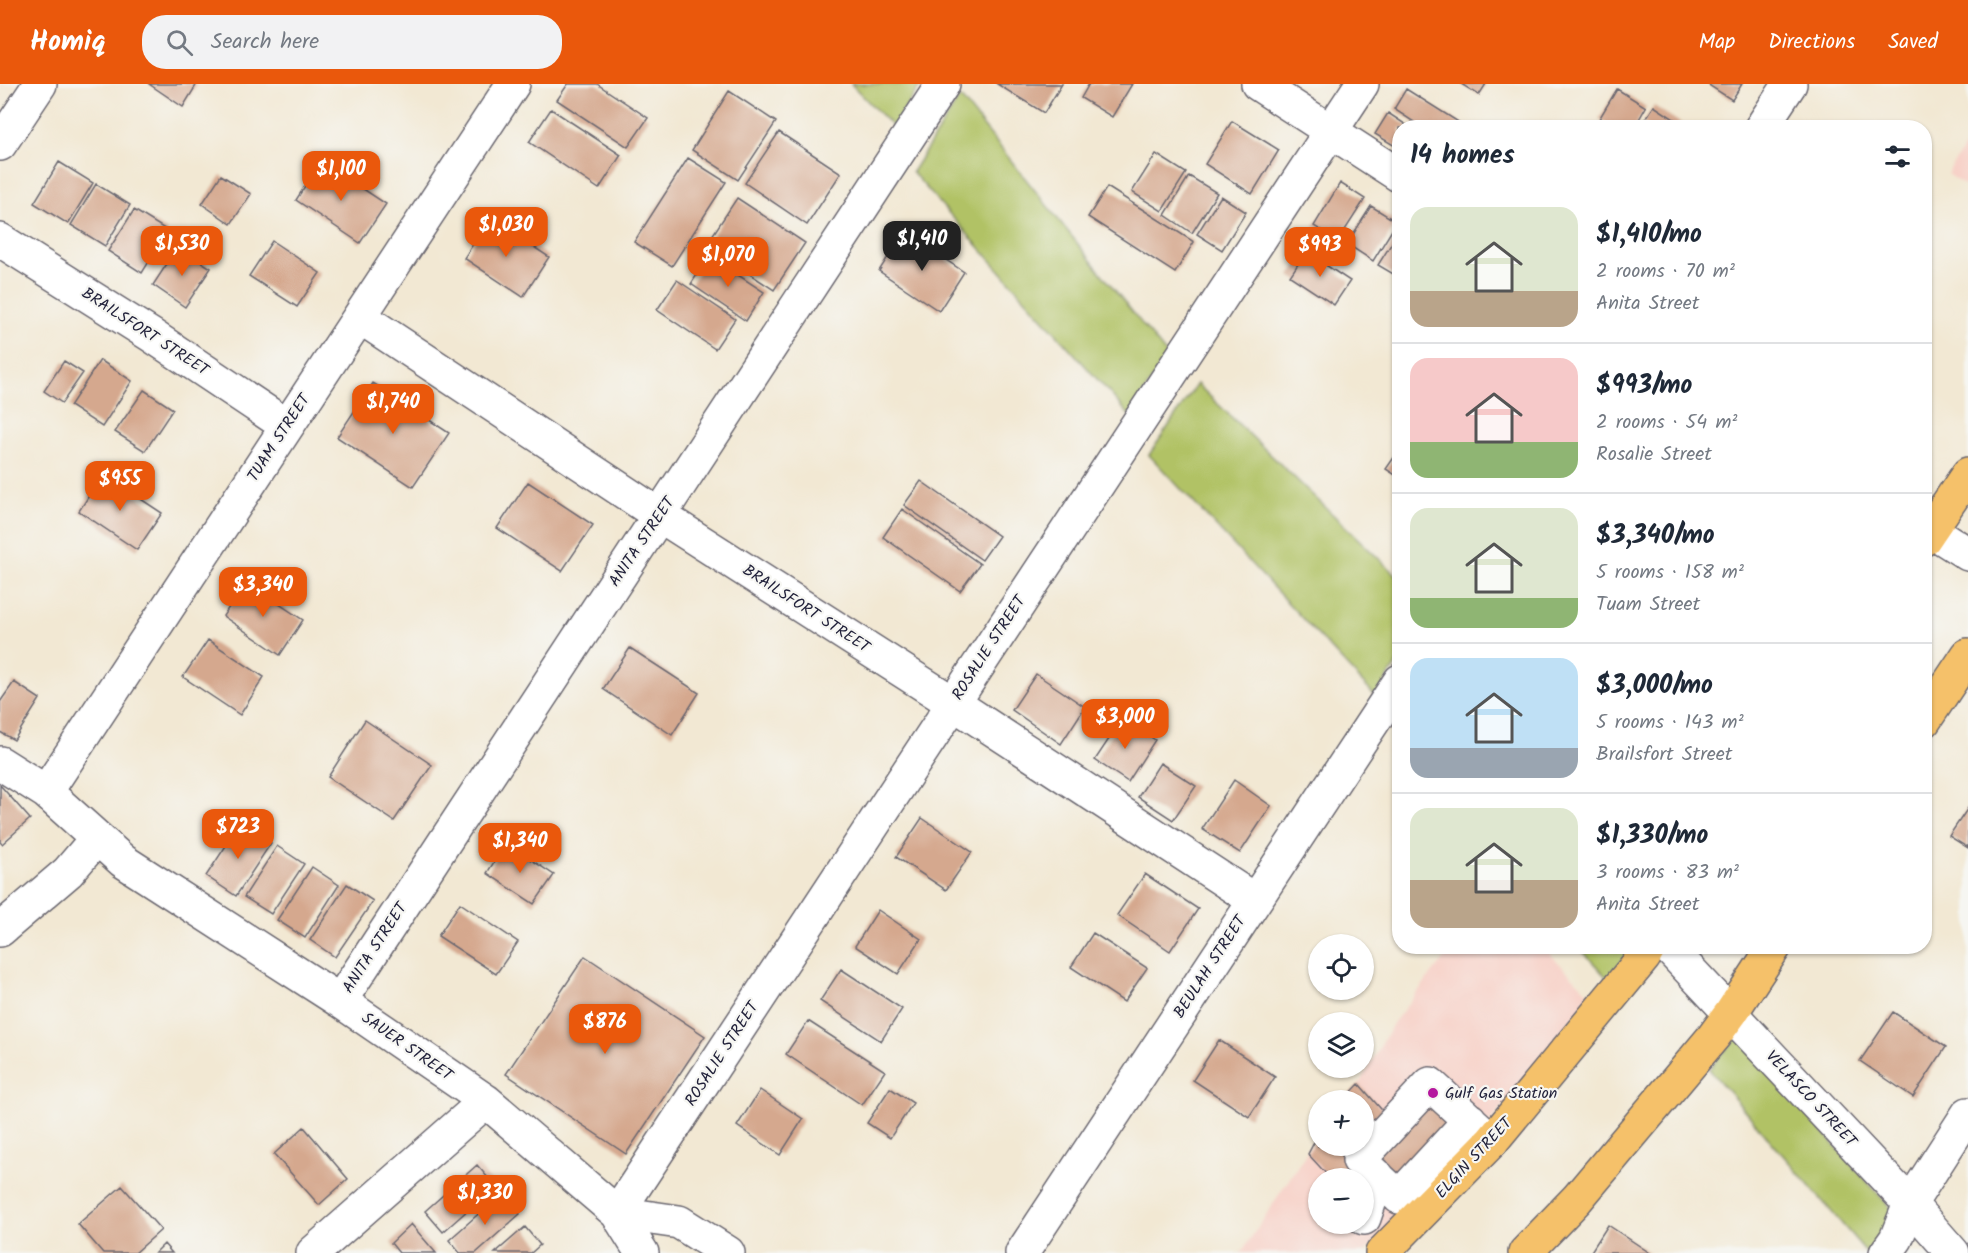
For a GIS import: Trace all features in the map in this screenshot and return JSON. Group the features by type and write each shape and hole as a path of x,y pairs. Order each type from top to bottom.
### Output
{"main road":[{"path":"1932,524 1968,474"},
{"path":"1932,708 1968,655"},
{"name":"ELGIN STREET","path":"1382,1253 1481,1131 1646,954"},
{"path":"1525,1253 1577,1199 1731,1014 1770,954"}],"street":[{"path":"0,144 40,84"},
{"name":"TUAM STREET","path":"45,792 513,84"},
{"name":"ANITA STREET","path":"340,1001 943,84"},
{"path":"1258,84 1392,171"},
{"name":"ROSALIE STREET","path":"617,1213 1362,84"},
{"path":"1766,120 1790,84"},
{"name":"BRAILSFORT STREET","path":"0,240 151,334 288,426"},
{"name":"BRAILSFORT STREET","path":"360,317 660,515 1254,900"},
{"path":"1932,535 1968,554"},
{"name":"BEULAH STREET","path":"1022,1253 1392,693"},
{"name":"SAUER STREET","path":"0,763 45,792 123,861 340,1001 486,1101 617,1213"},
{"path":"0,930 68,872 97,838"},
{"name":"VELASCO STREET","path":"1675,954 1910,1204 1953,1253"},
{"path":"1430,1084 1481,1131 1399,1197 1359,1160 1430,1084"},
{"path":"313,1253 486,1101"},
{"path":"1886,1253 1896,1239 1910,1204 1968,1114"},
{"path":"1374,1189 1378,1177"},
{"path":"617,1213 642,1253"},
{"path":"617,1213 679,1222 728,1253"},
{"path":"1358,1234 1376,1253"}],"shaded area":[{"path":"1968,141 1968,188 1947,174"},
{"name":"Gulf Gas Station","path":"1447,954 1550,954 1591,995 1489,1124 1398,1221 1364,1253 1241,1253 1308,1150 1308,1156 1374,1156 1374,1090 1353,1090 1362,1078 1374,1078 1374,1057 1394,1022"}],"green space":[{"path":"851,84 921,84 893,127"},
{"path":"960,97 1167,355 1130,416 912,172"},
{"path":"1197,384 1392,571 1392,671 1376,697 1149,455"},
{"path":"1585,954 1628,954 1609,980"},
{"path":"1738,1036 1896,1214 1872,1253 1867,1253 1709,1069"}],"building":[{"path":"149,84 197,84 183,107"},
{"path":"568,84 597,84 648,118 628,147 557,100"},
{"path":"997,84 1062,84 1044,113"},
{"path":"1089,84 1132,84 1112,117 1081,98"},
{"path":"1461,84 1486,84 1479,95"},
{"path":"1707,84 1742,84 1732,100"},
{"path":"1406,89 1455,120 1411,120 1394,109"},
{"path":"1617,89 1646,107 1639,120 1599,119"},
{"path":"729,91 776,122 738,180 692,150"},
{"path":"1654,106 1676,120 1645,120"},
{"path":"551,109 621,155 599,189 529,142"},
{"path":"1388,113 1399,120 1392,120 1392,144 1375,134"},
{"path":"1232,121 1279,150 1252,194 1205,164"},
{"path":"779,132 841,173 807,225 745,183"},
{"path":"1156,154 1186,173 1162,211 1132,192"},
{"path":"688,158 726,182 672,266 634,242"},
{"path":"321,161 386,204 360,243 296,200"},
{"path":"59,162 93,183 68,224 34,203"},
{"path":"221,175 251,194 231,224 202,204"},
{"path":"1189,176 1217,193 1192,233 1165,215"},
{"path":"1340,183 1365,199 1338,241 1314,226"},
{"path":"96,184 130,205 105,246 71,225"},
{"path":"1107,187 1194,242 1175,273 1088,217"},
{"path":"1221,196 1246,212 1222,250 1197,234"},
{"path":"737,198 805,243 774,290 706,245"},
{"path":"1371,206 1392,219 1392,230 1373,261 1347,244"},
{"path":"134,210 168,231 142,273 108,251"},
{"path":"490,218 549,257 523,297 464,258"},
{"path":"904,232 964,272 939,311 879,271"},
{"path":"272,241 320,273 297,307 249,276"},
{"path":"1392,243 1392,273 1378,265"},
{"path":"178,247 211,268 185,307 153,285"},
{"path":"1306,252 1350,281 1334,305 1290,276"},
{"path":"709,256 764,292 746,321 691,284"},
{"path":"677,280 735,319 715,349 657,310"},
{"path":"100,360 132,381 102,427 70,406"},
{"path":"64,361 83,373 62,403 44,391"},
{"path":"373,383 449,433 413,487 337,437"},
{"path":"144,390 173,409 145,451 115,432"},
{"path":"1392,460 1392,473 1386,469"},
{"path":"103,474 162,513 137,550 79,511"},
{"path":"921,481 999,536 982,560 904,505"},
{"path":"528,482 593,525 562,571 497,528"},
{"path":"902,509 980,564 960,591 883,537"},
{"path":"246,582 303,620 280,655 223,616"},
{"path":"208,640 264,677 240,715 183,677"},
{"path":"630,648 699,693 672,735 603,689"},
{"path":"1036,674 1085,707 1061,744 1012,710"},
{"path":"14,682 40,699 14,740 0,732 0,702"},
{"path":"1123,718 1155,740 1128,782 1095,760"},
{"path":"365,720 432,765 394,821 328,777"},
{"path":"1160,763 1196,786 1173,820 1138,797"},
{"path":"1234,780 1271,806 1240,853 1202,829"},
{"path":"0,785 30,819 2,844 0,842"},
{"path":"1968,808 1968,848 1949,836"},
{"path":"922,818 972,852 946,890 896,857"},
{"path":"241,823 271,843 236,896 206,876"},
{"path":"506,843 554,875 534,904 487,873"},
{"path":"277,846 304,864 271,914 244,897"},
{"path":"312,867 339,885 305,938 277,920"},
{"path":"1145,874 1198,909 1170,951 1117,915"},
{"path":"347,884 373,901 335,957 310,940"},
{"path":"460,903 518,942 496,974 438,936"},
{"path":"878,910 921,939 898,974 855,946"},
{"path":"1093,933 1147,968 1124,1002 1071,967"},
{"path":"585,956 705,1036 626,1154 506,1074"},
{"path":"841,969 902,1009 881,1041 820,1001"},
{"path":"1893,1012 1946,1047 1913,1097 1860,1061"},
{"path":"808,1021 885,1071 862,1105 786,1054"},
{"path":"1219,1040 1275,1077 1249,1117 1193,1080"},
{"path":"1359,1084 1364,1090 1353,1090"},
{"path":"890,1088 913,1103 890,1138 867,1123"},
{"path":"760,1090 803,1119 780,1155 737,1126"},
{"path":"1427,1098 1453,1122 1400,1178 1375,1153"},
{"path":"1374,1101 1388,1117 1374,1131"},
{"path":"304,1127 348,1179 319,1205 274,1154"},
{"path":"1310,1156 1353,1156 1347,1168 1321,1168"},
{"path":"477,1165 495,1186 443,1232 425,1211"},
{"path":"122,1186 161,1230 135,1253 103,1253 78,1224"},
{"path":"502,1193 520,1214 476,1253 460,1253 449,1240"},
{"path":"411,1224 436,1253 399,1253 391,1243"},
{"path":"1608,1225 1650,1253 1590,1253"},
{"path":"525,1227 540,1245 531,1253 495,1253"},
{"path":"164,1244 172,1253 155,1253"}],"place":[{"name":"Gulf Gas Station","path":"1433,1093"}]}
